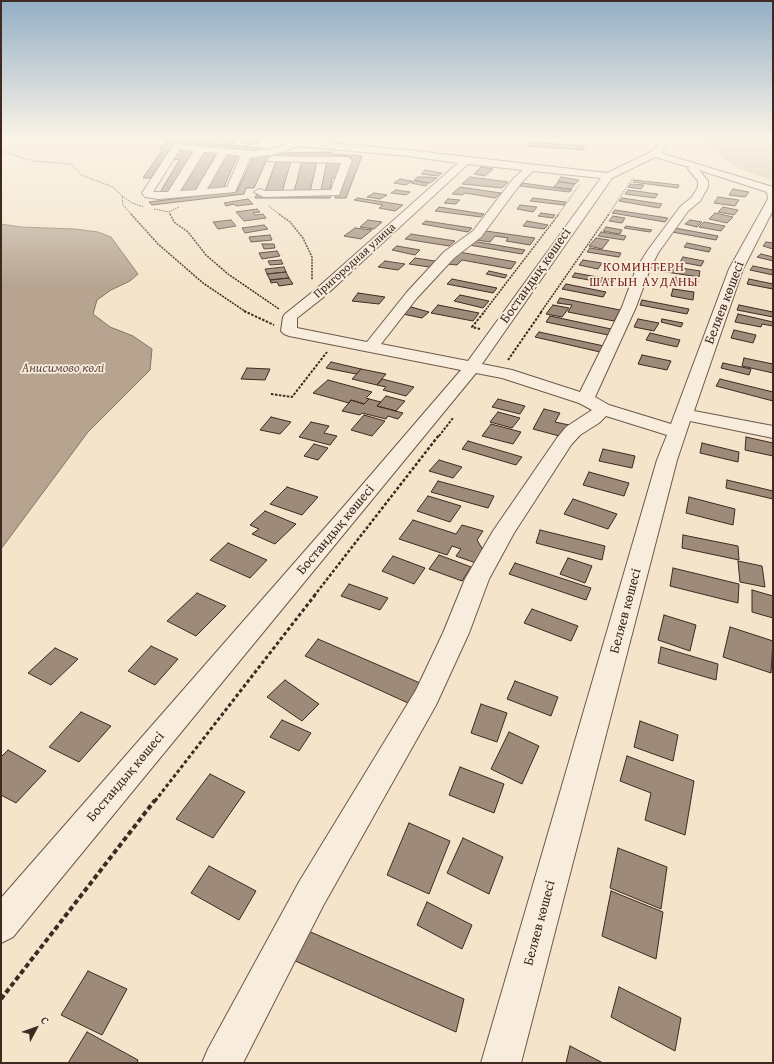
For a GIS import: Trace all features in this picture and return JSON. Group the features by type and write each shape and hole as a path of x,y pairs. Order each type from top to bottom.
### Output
{"street":[{"path":"150,188 147,193 149,195 172,195 231,190 232,188"},
{"path":"172,195 176,188"},
{"path":"200,192 203,188"},
{"path":"258,192 260,188"},
{"path":"287,193 289,188"},
{"path":"314,193 316,188"},
{"path":"246,196 258,192 264,194 335,193 337,188"},
{"name":"Пригородная улица","path":"289,324 320,292 437,188"},
{"path":"371,347 412,295 449,255 477,234 513,188"},
{"name":"Бостандық көшесі","path":"1,924 353,510 472,367 601,188"},
{"path":"222,1063 311,894 426,697 456,633 477,579 504,531 564,442 573,431 584,423 593,419 595,381 629,307 646,264 684,209 696,199 703,188"},
{"name":"Беляев көшесі","path":"501,1063 668,460 736,269 773,199 765,188"},
{"path":"289,324 336,340 500,373 594,404 681,423 773,432"}],"path":[{"path":"114,188 122,196 123,205 158,244 203,282 246,312 289,324"},
{"path":"500,373 626,188"},
{"path":"265,205 272,207 290,222 303,238 312,256 312,286 320,292"},
{"path":"154,209 169,212 182,206"},
{"path":"169,212 174,222 188,232 206,255 289,324"},
{"path":"271,394 292,397 336,340"},
{"path":"1,999 457,413"}],"water":[{"name":"Анисимово көлі","path":"1,224 21,227 75,229 98,232 111,237 138,274 130,281 111,290 97,300 93,314 110,327 133,336 152,349 150,370 88,432 1,549"}],"building":[{"path":"163,188 172,188 168,194 159,194"},
{"path":"180,188 198,188 196,191 178,191"},
{"path":"207,188 224,188 223,189 205,191"},
{"path":"239,188 254,188 246,188 244,194 152,205 149,202 237,191"},
{"path":"267,188 283,188 282,192 265,192"},
{"path":"295,188 311,188 310,192 294,192"},
{"path":"321,188 330,188 330,190 321,190"},
{"path":"339,188 350,188 346,198 335,198"},
{"path":"459,188 501,193 495,198 465,193 462,195 452,194"},
{"path":"534,188 555,188 572,190 569,192"},
{"path":"733,189 749,192 745,197 729,195"},
{"path":"396,190 410,192 406,195 391,193"},
{"path":"628,190 658,194 655,198 625,194"},
{"path":"374,193 387,195 380,199 367,197"},
{"path":"257,194 331,195 330,198 255,198"},
{"path":"718,197 739,200 735,206 714,203"},
{"path":"358,198 403,205 395,211 379,208 383,205 354,200"},
{"path":"533,198 566,202 564,205 530,201"},
{"path":"622,198 662,204 659,208 619,201"},
{"path":"248,199 253,204 236,206 234,204 226,206 224,203"},
{"path":"448,199 460,200 456,204 444,203"},
{"path":"520,205 537,207 533,212 517,209"},
{"path":"439,207 484,214 481,217 435,211"},
{"path":"723,207 738,210 734,215 718,212"},
{"path":"257,209 260,212 253,213 255,215 263,214 266,218 244,221 236,212"},
{"path":"615,210 668,218 665,222 612,213"},
{"path":"541,213 555,215 553,218 538,216"},
{"path":"715,213 733,217 727,223 709,219"},
{"path":"613,216 625,218 622,223 609,221"},
{"path":"231,220 236,226 218,229 213,222"},
{"path":"368,220 382,222 374,229 360,227"},
{"path":"690,220 702,222 697,227 685,224"},
{"path":"426,221 472,228 468,232 422,224"},
{"path":"527,221 548,225 544,229 523,226"},
{"path":"704,222 725,226 721,231 699,227"},
{"path":"264,225 268,229 245,233 242,228"},
{"path":"626,226 652,230 650,232 624,228"},
{"path":"606,227 622,230 620,234 603,231"},
{"path":"355,228 372,230 361,239 344,236"},
{"path":"675,228 718,236 716,240 672,232"},
{"path":"486,231 535,238 530,245 506,241 508,238 495,236 490,242 477,240"},
{"path":"601,232 626,236 624,240 598,236"},
{"path":"411,234 455,241 449,246 405,239"},
{"path":"270,235 272,240 251,242 249,237"},
{"path":"596,238 609,240 602,249 589,246"},
{"path":"472,241 525,250 522,254 469,245"},
{"path":"766,242 773,243 773,249 763,246"},
{"path":"687,243 711,248 709,252 684,247"},
{"path":"262,244 274,244 275,248 264,249"},
{"path":"397,246 420,250 415,255 392,250"},
{"path":"590,248 621,253 619,257 587,252"},
{"path":"277,251 280,256 262,259 259,253"},
{"path":"459,252 516,262 511,269 462,260 457,265 447,264"},
{"path":"761,254 773,257 773,261 757,257"},
{"path":"683,257 704,261 701,266 680,262"},
{"path":"415,258 435,261 429,267 409,264"},
{"path":"281,260 283,264 270,265 268,261"},
{"path":"583,260 602,263 598,269 579,265"},
{"path":"385,261 405,264 398,270 378,267"},
{"path":"656,264 700,271 699,277 653,270"},
{"path":"753,266 773,270 773,275 750,270"},
{"path":"284,267 286,272 267,274 265,269"},
{"path":"489,271 507,275 505,278 486,274"},
{"path":"286,272 289,278 270,280 267,274"},
{"path":"575,273 615,280 612,284 572,277"},
{"path":"674,277 698,281 696,287 672,282"},
{"path":"289,278 293,284 279,286 277,282 271,283 270,280"},
{"path":"452,279 497,288 493,293 447,284"},
{"path":"749,279 773,284 773,289 747,284"},
{"path":"566,284 606,292 603,297 562,289"},
{"path":"673,289 694,292 693,300 671,296"},
{"path":"358,293 385,297 379,304 352,301"},
{"path":"460,295 489,301 483,308 454,301"},
{"path":"560,298 620,310 614,321 568,312 572,305 557,303"},
{"path":"642,300 689,309 687,314 640,305"},
{"path":"438,305 479,313 473,321 431,313"},
{"path":"553,305 569,308 562,317 546,314"},
{"path":"739,305 773,312 773,317 737,310"},
{"path":"411,307 429,312 422,318 403,314"},
{"path":"738,314 773,322 773,326 762,324 761,327 735,322"},
{"path":"550,316 611,329 608,335 546,322"},
{"path":"638,319 659,323 654,331 634,327"},
{"path":"662,319 683,323 681,327 661,322"},
{"path":"734,330 756,335 753,343 731,338"},
{"path":"539,332 604,346 600,352 535,337"},
{"path":"650,333 680,340 677,347 646,340"},
{"path":"642,355 671,361 667,370 638,364"},
{"path":"744,358 773,364 773,373 742,366"},
{"path":"331,362 361,369 356,374 326,368"},
{"path":"723,363 751,369 749,375 721,368"},
{"path":"247,368 270,369 265,380 241,379"},
{"path":"361,369 386,374 377,385 352,379"},
{"path":"382,379 414,387 406,396 383,390 386,387 377,385"},
{"path":"720,379 773,392 773,401 716,386"},
{"path":"328,380 372,392 366,398 369,399 364,404 351,400 349,403 313,393"},
{"path":"386,396 405,401 396,411 377,406"},
{"path":"369,399 381,402 377,406 403,413 398,419 388,416 386,419 362,413 360,415 342,411 351,400 364,404"},
{"path":"498,399 525,406 520,414 492,407"},
{"path":"544,409 560,413 555,422 569,425 563,437 533,429"},
{"path":"498,412 520,418 512,428 490,422"},
{"path":"364,415 385,421 372,436 351,430"},
{"path":"271,417 291,422 280,434 260,430"},
{"path":"311,422 329,426 324,433 337,436 330,445 299,437"},
{"path":"491,424 521,432 513,444 482,436"},
{"path":"746,437 773,443 773,456 745,450"},
{"path":"468,441 522,457 516,465 462,449"},
{"path":"702,443 739,452 738,462 700,453"},
{"path":"314,444 328,448 318,460 304,456"},
{"path":"603,449 635,456 632,468 599,461"},
{"path":"439,460 462,467 453,478 429,471"},
{"path":"589,472 629,483 624,496 583,485"},
{"path":"727,480 773,491 773,499 726,488"},
{"path":"438,481 494,496 488,508 431,492"},
{"path":"287,487 318,497 302,515 270,504"},
{"path":"428,496 461,506 450,522 417,511"},
{"path":"689,497 735,509 733,525 686,513"},
{"path":"573,499 617,514 608,529 564,514"},
{"path":"265,511 296,524 275,544 252,534 259,529 250,525"},
{"path":"413,520 456,534 462,525 483,531 477,540 483,550 476,563 456,556 461,549 452,546 447,555 399,539"},
{"path":"540,530 605,546 602,560 536,543"},
{"path":"683,535 738,546 739,560 682,548"},
{"path":"228,543 267,560 250,578 210,560"},
{"path":"439,555 471,567 462,581 429,569"},
{"path":"393,556 425,568 414,584 382,571"},
{"path":"568,558 592,566 585,583 560,574"},
{"path":"738,561 762,566 765,587 740,582"},
{"path":"515,563 591,588 586,600 509,574"},
{"path":"673,568 739,584 738,603 670,586"},
{"path":"349,584 388,598 380,610 341,596"},
{"path":"752,590 773,596 773,618 752,612"},
{"path":"197,593 226,606 196,636 167,621"},
{"path":"532,609 578,626 571,641 524,623"},
{"path":"664,615 696,625 690,651 658,640"},
{"path":"730,627 773,641 771,673 723,657"},
{"path":"318,639 420,683 408,703 305,656"},
{"path":"151,646 178,659 155,685 128,671"},
{"path":"661,647 718,664 716,680 658,663"},
{"path":"55,648 78,659 51,685 28,673"},
{"path":"285,680 319,704 302,721 267,697"},
{"path":"515,681 558,697 551,716 507,699"},
{"path":"481,704 507,713 497,742 471,733"},
{"path":"81,712 111,726 79,762 49,747"},
{"path":"282,720 311,733 299,751 270,737"},
{"path":"640,721 678,735 673,761 634,747"},
{"path":"509,732 539,746 522,784 491,769"},
{"path":"8,750 46,771 16,803 1,795 1,757"},
{"path":"627,756 694,781 685,835 645,820 651,793 620,781"},
{"path":"460,767 504,784 494,813 449,795"},
{"path":"210,774 245,792 213,838 176,819"},
{"path":"409,823 450,841 429,894 387,875"},
{"path":"463,838 503,857 489,894 447,873"},
{"path":"618,848 667,867 661,909 610,888"},
{"path":"209,866 256,891 239,920 191,893"},
{"path":"611,891 663,912 656,959 602,936"},
{"path":"427,902 472,925 462,949 417,925"},
{"path":"306,930 464,999 456,1032 293,960"},
{"path":"88,971 127,989 102,1035 61,1015"},
{"path":"619,987 681,1018 675,1051 611,1017"},
{"path":"87,1032 138,1060 137,1063 68,1063"},
{"path":"570,1046 603,1063 566,1063"}],"district":[{"name":"КОМИНТЕРН ШАҒЫН АУДАНЫ","path":"644,276"}]}
